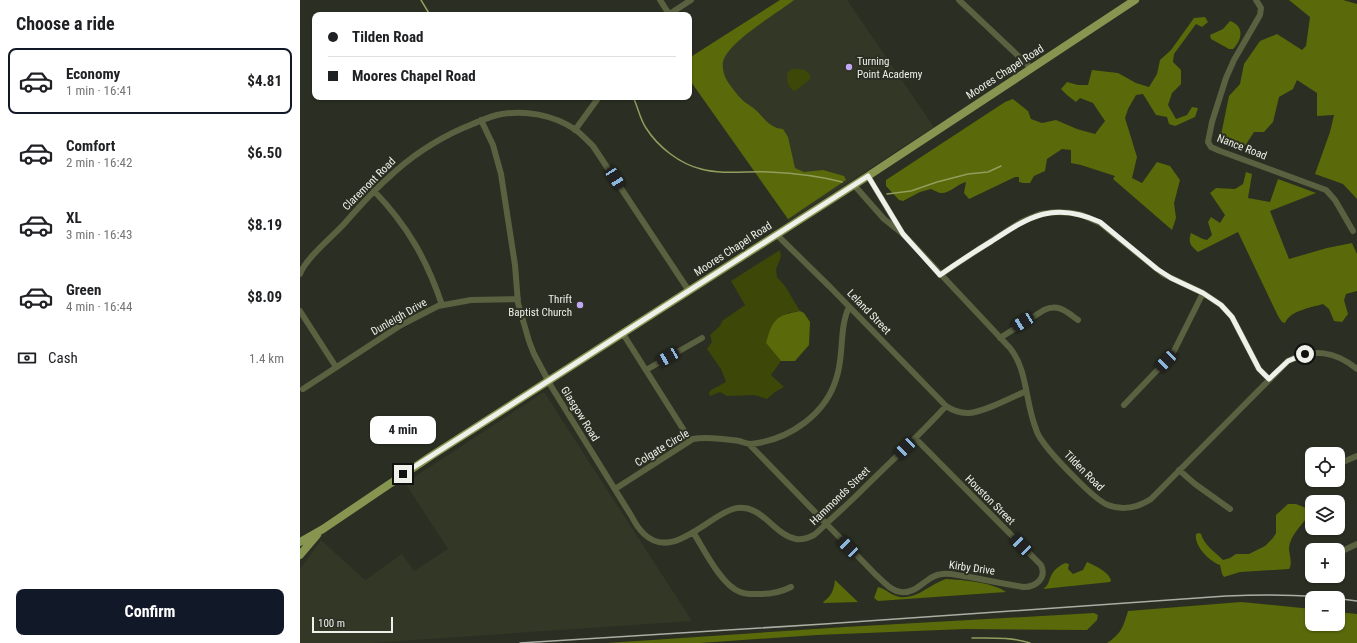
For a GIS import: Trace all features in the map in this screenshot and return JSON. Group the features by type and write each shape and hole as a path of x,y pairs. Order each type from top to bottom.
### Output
{"main road":[{"name":"Moores Chapel Road","path":"323,529 397,478 868,176 1031,68 1124,3 1135,0"},
{"path":"300,542 323,529"},
{"path":"300,555 323,529"}],"street":[{"path":"660,0 667,12"},
{"path":"673,12 691,0"},
{"path":"959,0 1031,68"},
{"name":"Nance Road","path":"1256,0 1261,8 1260,15 1234,60 1226,78 1212,122 1208,142 1211,147 1220,151 1326,190 1335,200 1353,231"},
{"path":"575,130 597,100"},
{"name":"Claremont Road","path":"300,274 303,267 374,191 396,170 424,149 456,131 481,120 502,114 527,113 545,116 556,120 575,130 594,146 689,291"},
{"name":"Glasgow Road","path":"481,120 493,145 501,174 518,299 529,341 548,381 640,530 655,541"},
{"name":"Tilden Road","path":"868,176 903,234"},
{"name":"Tilden Road","path":"854,184 884,219 903,234 1010,348 1018,360 1023,373 1032,418 1042,441 1083,485 1104,504 1114,508 1121,509 1136,507 1154,496 1288,361 1305,354 1327,353 1338,356 1350,362 1357,369"},
{"path":"374,191 390,208 414,241 431,275 442,305"},
{"path":"940,275 1021,222 1040,214 1066,212 1082,215 1100,222 1157,269 1171,278 1203,293 1221,305 1232,317 1255,363 1269,379"},
{"name":"Leland Street","path":"776,234 946,406"},
{"path":"1124,405 1174,351 1203,293"},
{"name":"Dunleigh Drive","path":"303,389 401,325 442,305 471,300 518,299"},
{"name":"Colgate Circle","path":"615,489 690,440 702,438 733,440 749,444 775,438 793,430 814,415 831,394 837,378 845,320 849,307"},
{"path":"1000,338 1051,307 1060,308 1078,320"},
{"path":"300,311 336,367"},
{"path":"621,334 625,337 690,440"},
{"path":"646,370 702,338"},
{"path":"946,406 961,413 971,413 1026,391"},
{"name":"Hammonds Street","path":"655,541 676,541 727,511 739,507 752,510 785,534 797,539 803,539 813,535 915,438 946,406"},
{"name":"Houston Street","path":"915,438 1036,560 1042,568 1041,579"},
{"name":"Kirby Drive","path":"749,444 885,584 899,592 913,591 934,576 944,574 1024,586 1033,585 1041,579"},
{"path":"1345,461 1357,456"},
{"path":"1179,470 1195,484 1230,509"},
{"path":"693,532 725,582 734,589 746,594 768,594 780,592 791,586"},
{"path":"1345,550 1357,544"}],"shaded area":[{"path":"780,0 847,0 934,127 789,221 692,83 692,56"},
{"path":"544,392 692,621 371,643 300,643 300,569 321,540 365,580 402,554 414,571 448,549 405,483"}],"green space":[{"path":"780,0 794,0 754,28 734,46 727,54 723,62 723,71 734,91 741,99 772,126 783,129 788,137 795,168 804,172 823,170 844,176 846,180 788,219 692,83 692,56"},
{"path":"1289,0 1343,0 1357,4 1357,199 1343,184 1315,174 1330,132 1334,115 1317,116 1317,93 1297,80 1293,89 1279,97 1273,122 1264,132 1254,132 1243,149 1224,139 1221,135 1229,96 1240,84 1244,64 1260,41 1277,34 1302,50 1306,46 1310,17"},
{"path":"1205,17 1208,22 1202,27 1196,24 1174,54 1173,62 1181,70 1181,84 1172,93 1168,105 1176,119 1187,115 1192,107 1198,108 1195,117 1175,126 1169,124 1167,117 1156,115 1143,94 1136,95 1125,118 1137,157 1132,178 1142,183 1157,162 1170,166 1180,180 1174,203 1176,218 1172,230 1113,179 1115,176 1071,163 1071,150 1062,149 1047,159 1045,171 1034,176 1030,183 1019,182 1019,177 1015,177 969,199 964,193 966,182 944,193 931,189 920,192 903,201 899,200 886,186 886,180 1005,102 1013,99 1028,111 1031,119 1042,123 1056,120 1077,129 1095,134 1105,121 1093,103 1080,98 1076,102 1061,89 1067,82 1078,85 1088,85 1092,70 1118,73 1136,83 1149,87 1157,74 1160,60 1171,50 1194,18"},
{"path":"1230,21 1235,23 1240,30 1240,38 1233,49 1229,49 1211,39 1210,35 1223,29"},
{"path":"792,69 805,70 811,76 809,80 795,91 790,88 787,81 787,73"},
{"path":"1246,172 1252,174 1248,198 1270,202 1278,179 1316,193 1270,211 1289,259 1327,248 1352,243 1357,254 1357,291 1346,294 1344,300 1348,314 1342,322 1334,321 1329,309 1323,304 1296,312 1285,323 1282,322 1238,232 1198,252 1191,246 1191,233 1207,240 1212,235 1208,222 1211,217 1220,223 1225,215 1210,193 1216,188 1235,189 1243,184"},
{"path":"780,250 781,257 776,269 777,277 785,286 800,311 788,313 766,343 781,361 771,375 784,387 767,399 754,395 727,396 720,392 710,396 709,393 711,390 726,382 721,369 707,349 712,342 710,335 720,326 722,321 745,305 731,281"},
{"path":"800,311 804,313 810,322 809,345 795,361 781,361 766,343 771,329 776,320 780,317"},
{"path":"1288,504 1296,504 1305,508 1305,520 1294,534 1290,543 1289,548 1291,564 1289,569 1240,572 1224,577 1220,565 1207,557 1197,543 1196,534 1199,533 1207,545 1223,560 1236,554 1249,554 1265,546 1273,538 1276,533 1276,515"},
{"path":"1087,562 1104,571 1111,580 1110,582 1043,589 1048,584 1053,572 1061,565 1065,563 1069,564 1068,569 1073,574 1083,570"},
{"path":"946,579 985,584 1006,592 878,601 874,598 878,587 897,596 906,597 918,594"},
{"path":"835,580 858,602 824,603 823,602 832,592"},
{"path":"1241,602 1305,608 1305,631 1345,631 1345,613 1357,614 1357,643 1107,643 1119,633 1128,611"},
{"path":"1094,613 1098,615 1097,620 1087,630 965,629 817,635 700,643 607,643 845,627"}],"waterway":[{"path":"421,0 428,12"},
{"path":"634,100 644,124 657,142 670,154 693,167 718,172 769,172 796,174 842,182"},
{"path":"887,194 911,191 968,174 988,172 1001,166"},
{"path":"972,638 1009,639 1030,643"}],"railway":[{"path":"520,643 824,624 1226,596 1292,595 1357,601"}],"place":[{"name":"Turning Point Academy","path":"849,67"},
{"name":"Thrift Baptist Church","path":"580,305"}],"route":[{"path":"403,474 868,176 903,234 940,275 1000,235 1030,218 1040,214 1056,212 1082,215 1100,222 1157,269 1171,278 1203,293 1221,305 1232,317 1255,363 1269,379 1288,361 1305,354"}]}
